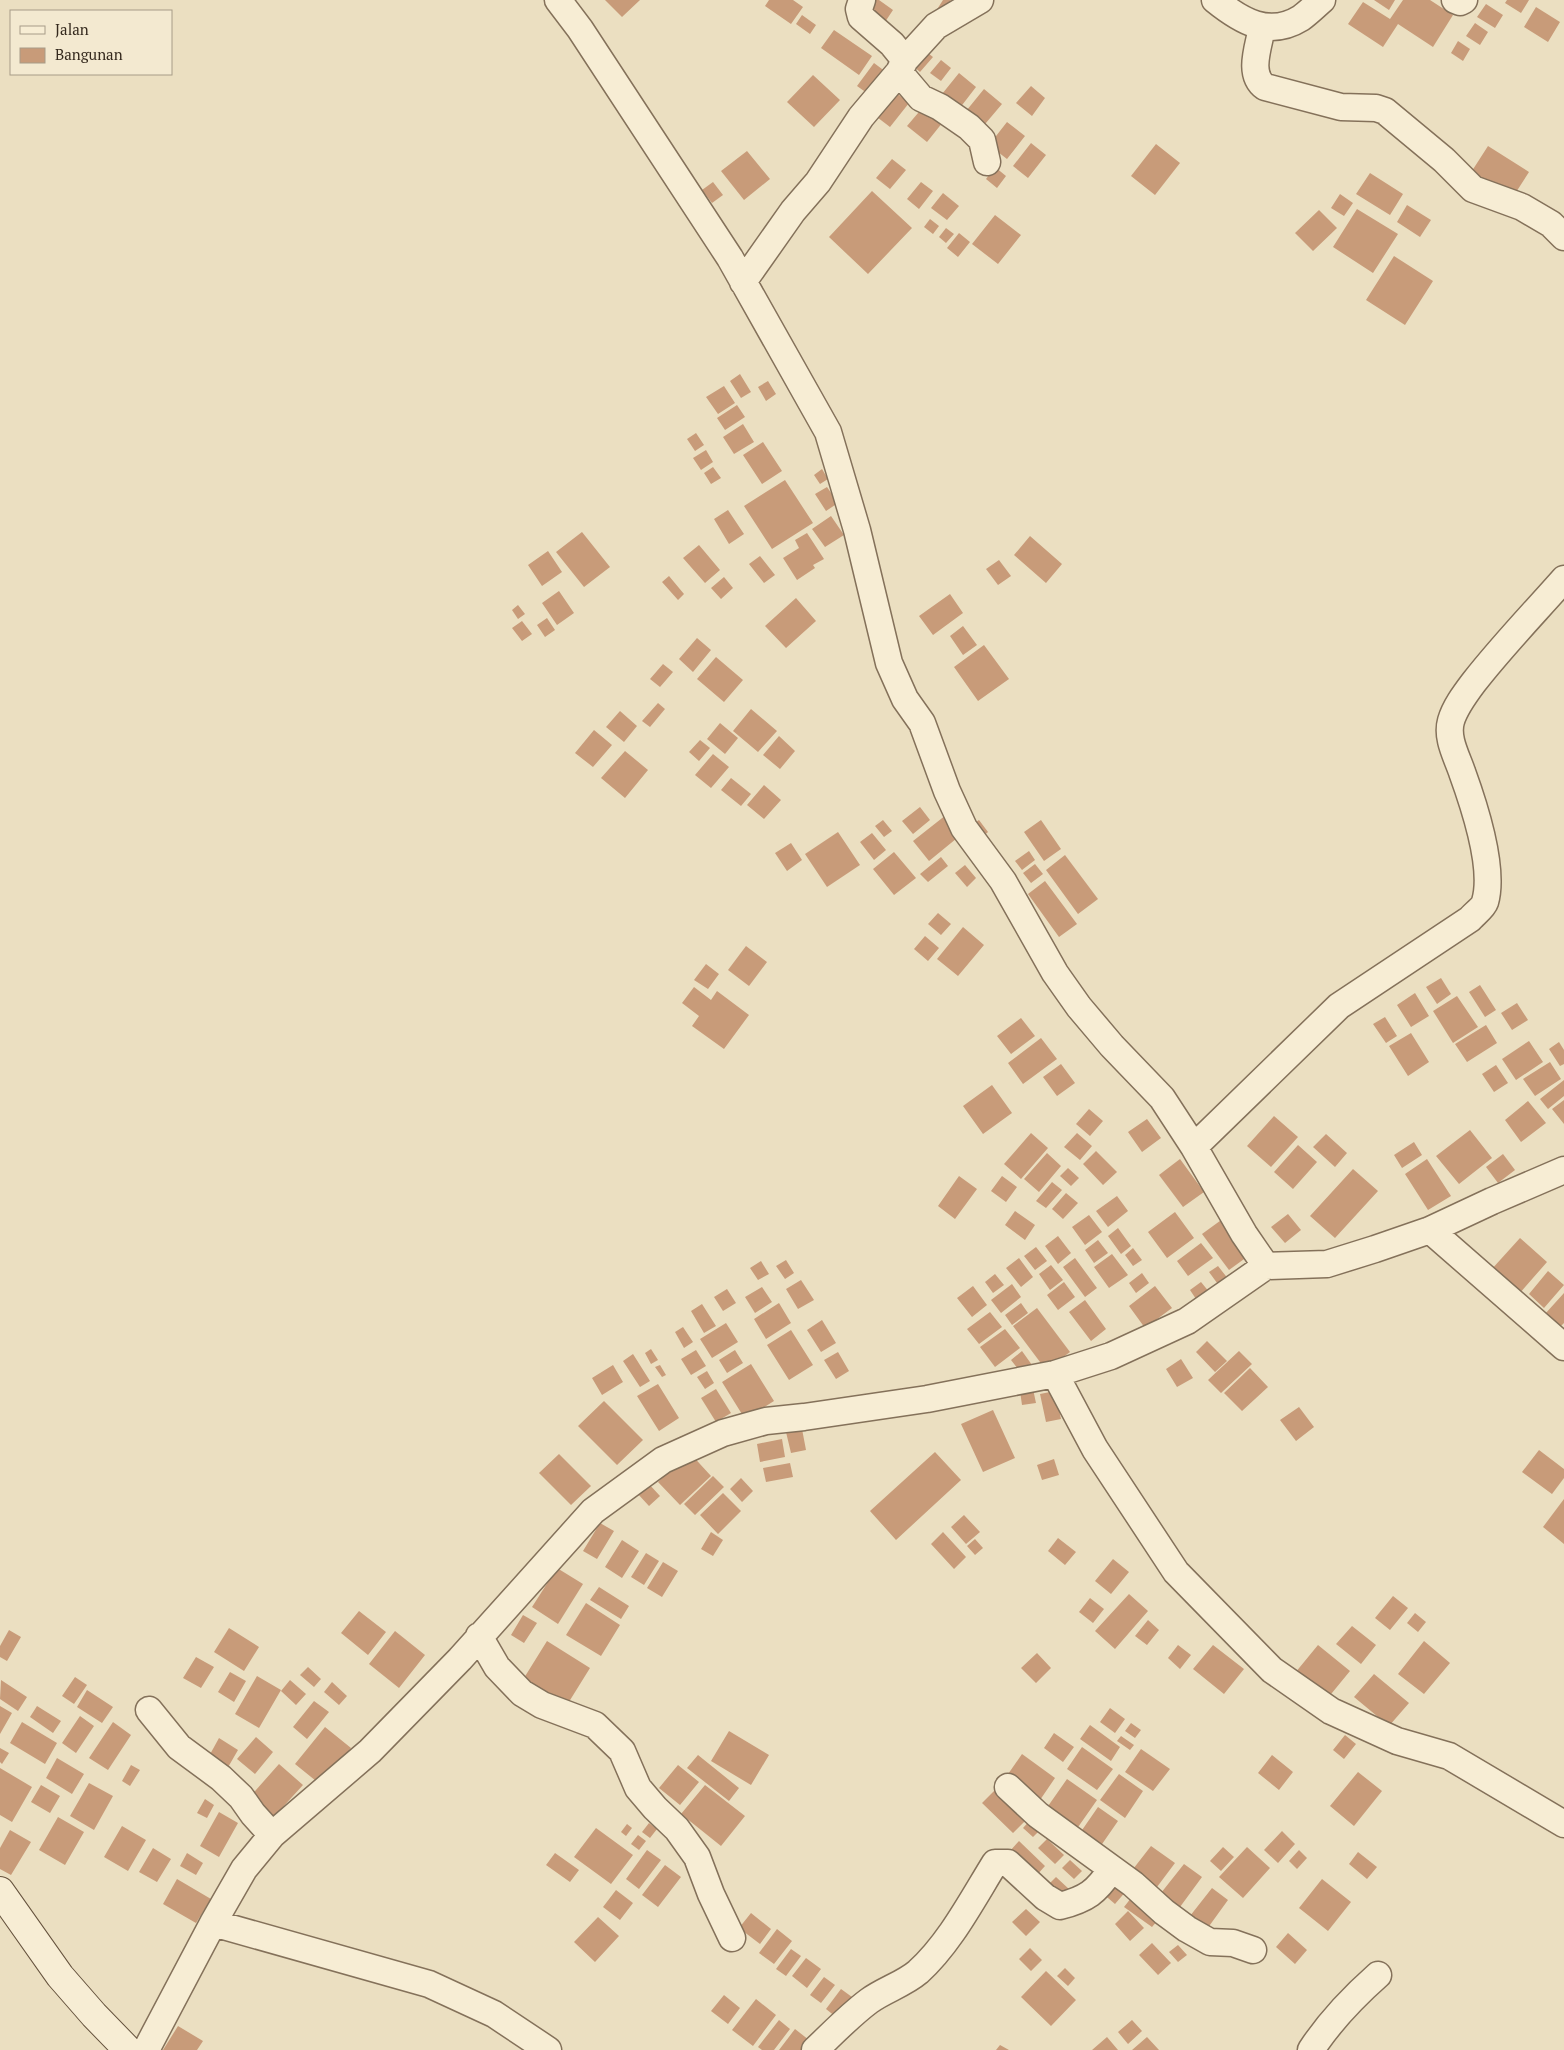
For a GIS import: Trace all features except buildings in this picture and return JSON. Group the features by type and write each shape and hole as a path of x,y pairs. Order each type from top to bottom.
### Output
{"main road":[{"path":"0,1891 60,1976 128,2050"}],"street":[{"path":"558,0 580,29 730,258 828,432 858,530 889,663 905,699 922,723 947,791 964,828 1003,881 1055,973 1112,1046 1162,1098 1194,1147 1244,1234 1266,1266"},
{"path":"862,0 859,9 861,17 892,44 902,66 921,98 940,107 969,127 982,140 987,162"},
{"path":"743,282 793,211 818,182 861,117 902,66 936,26 980,0"},
{"path":"1215,0 1241,17 1262,27 1284,26 1301,18 1322,0"},
{"path":"1455,0 1460,2 1464,0"},
{"path":"1262,27 1254,73 1258,82 1265,87 1342,107 1385,110 1444,160 1473,189 1522,207 1550,224 1564,237"},
{"path":"1194,1147 1339,1006 1470,919 1485,903 1488,870 1486,853 1470,795 1454,749 1449,730 1451,720 1463,697 1485,668 1564,579"},
{"path":"146,2050 212,1923 244,1869 272,1835 370,1751 460,1659 593,1511 662,1460 723,1433 766,1421 927,1399 1055,1374 1111,1356 1187,1321 1266,1266 1327,1264 1430,1230 1562,1175"},
{"path":"1430,1230 1564,1347"},
{"path":"1055,1374 1095,1449 1137,1510 1176,1572 1272,1670 1331,1712 1397,1741 1449,1756 1564,1824"},
{"path":"479,1636 497,1668 522,1692 542,1705 595,1725 622,1751 638,1788 655,1808 678,1829 697,1857 711,1894 732,1938"},
{"path":"149,1710 179,1747 221,1778 241,1797 272,1835"},
{"path":"1008,1787 1038,1815 1111,1870 1133,1884 1146,1897 1187,1929 1210,1942 1233,1942 1253,1950"},
{"path":"815,2050 845,2020 870,2000 917,1973 952,1930 995,1863 1008,1863 1044,1897 1060,1906 1080,1901 1093,1892 1111,1870"},
{"path":"212,1923 429,1984 494,2014 548,2050"},
{"path":"1311,2050 1324,2030 1347,2003 1378,1975"}]}
